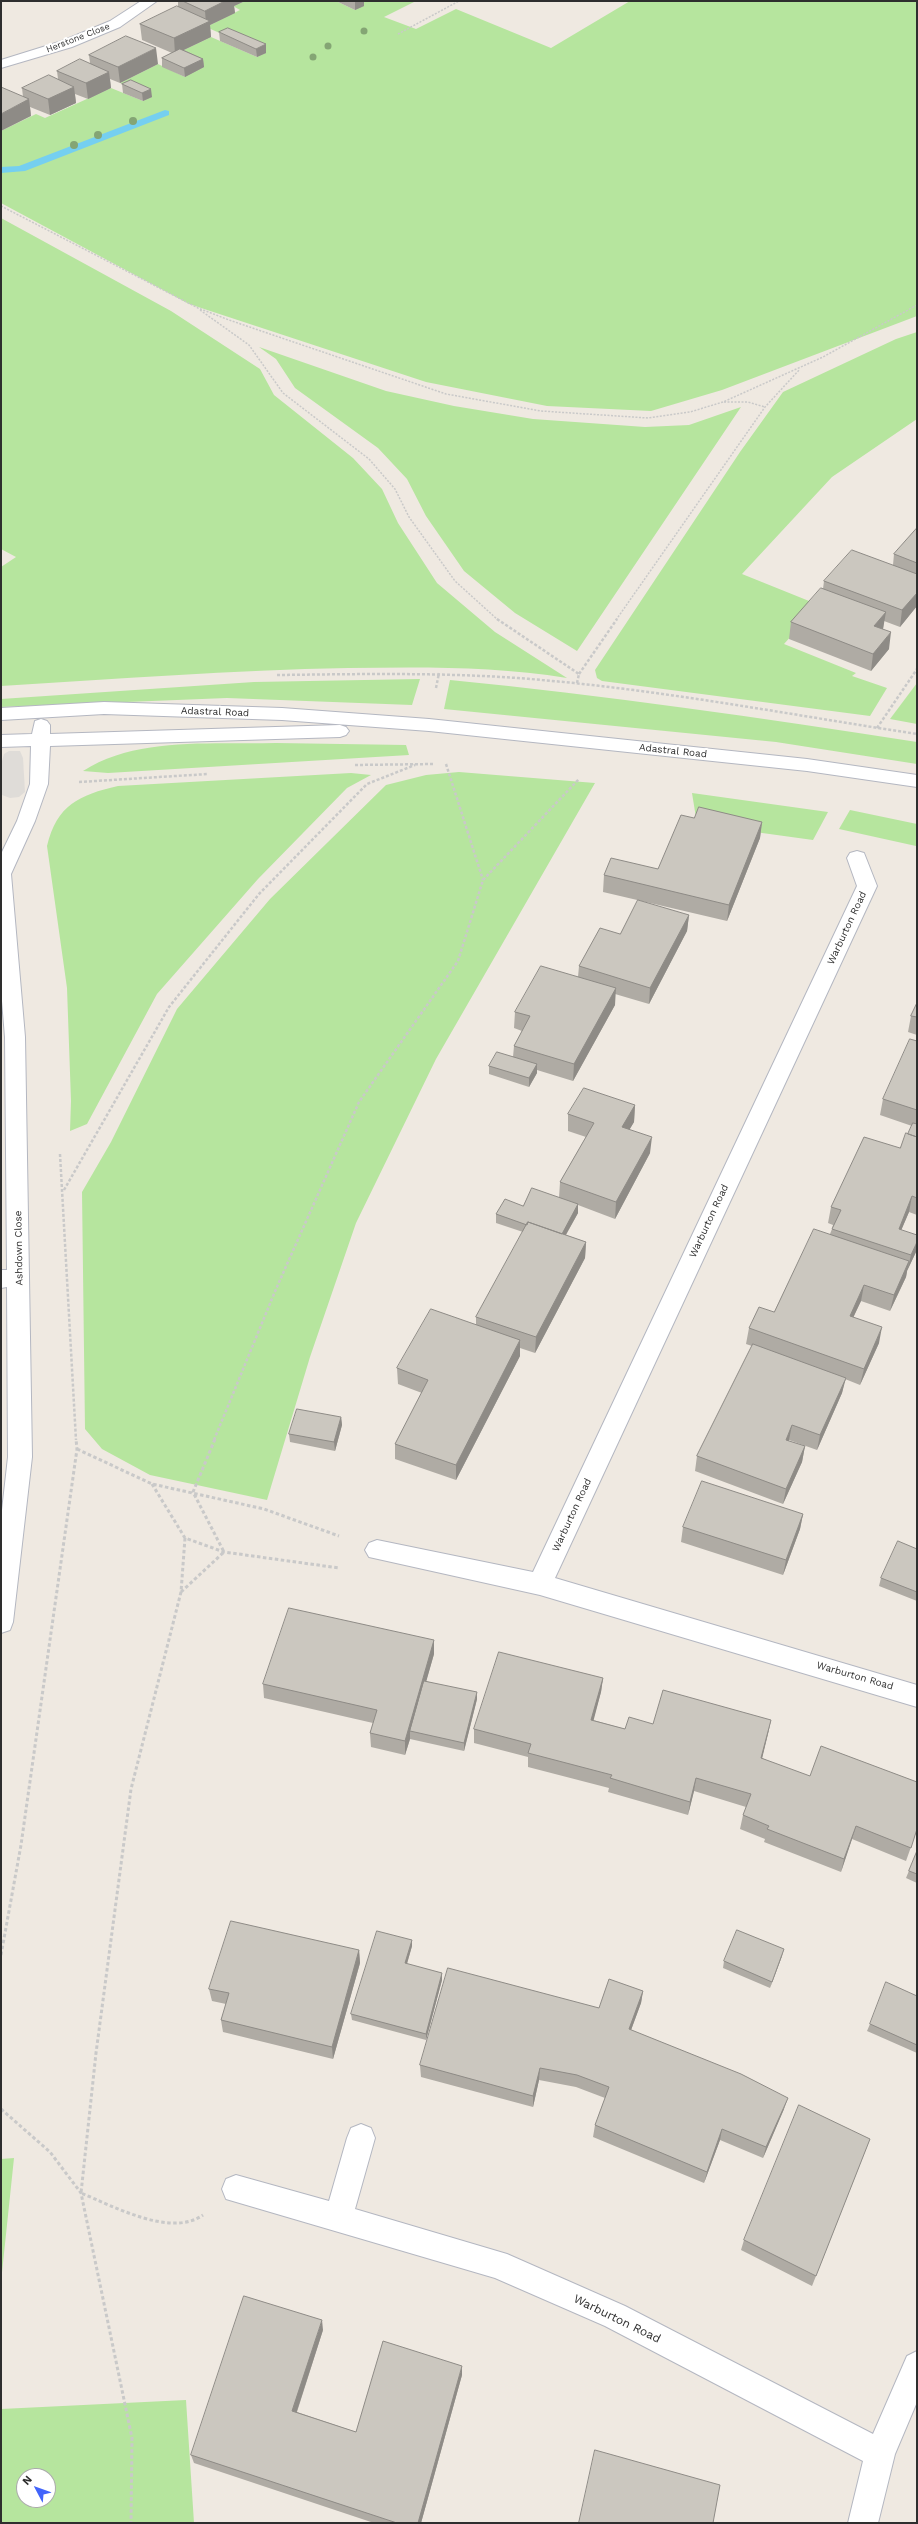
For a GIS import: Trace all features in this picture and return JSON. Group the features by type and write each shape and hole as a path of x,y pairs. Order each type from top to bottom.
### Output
{"street":[{"name":"Herstone Close","path":"1,64 67,44 115,24 150,1"},
{"name":"Adastral Road","path":"1,714 104,708 274,714 430,725 807,765 917,781"},
{"path":"2,870 26,821 39,784 41,712"},
{"name":"Adastral Road","path":"1,741 342,731 430,725"},
{"name":"Warburton Road","path":"540,1584 867,886 857,858"},
{"name":"Ashdown Close","path":"1,1622 20,1457 10,1278 15,1037 2,870"},
{"name":"Warburton Road","path":"377,1550 540,1584 917,1696"},
{"path":"339,2217 362,2138"},
{"name":"Warburton Road","path":"236,2189 339,2217 497,2264 527,2276 615,2316 880,2454"},
{"path":"863,2523 880,2454 917,2366"}],"path":[{"path":"398,34 459,1"},
{"path":"1,206 198,308 290,342 446,394 541,411 648,418 690,412 722,402 801,368 917,305"},
{"path":"198,308 250,345 284,393 370,459 395,489 409,517 455,580 499,621 579,674"},
{"path":"577,683 579,674 765,407 801,368"},
{"path":"722,402 748,402 765,407"},
{"path":"876,728 917,669"},
{"path":"417,765 430,725 439,673"},
{"path":"446,764 483,880"},
{"path":"63,1191 169,1007 259,894 367,784 417,765"},
{"path":"348,766 454,765"},
{"path":"39,784 210,774"},
{"path":"224,1552 193,1492 276,1289 359,1102 458,962 483,880 580,778"},
{"path":"77,1449 152,1484 264,1509 377,1550"},
{"path":"131,2523 132,2438 81,2193 96,2053 131,1790 181,1592 185,1538 152,1484"},
{"path":"185,1538 224,1552 349,1569 377,1550"},
{"path":"181,1592 224,1552"},
{"path":"1,1955 21,1845"},
{"path":"1,2109 50,2152 81,2193 158,2222 196,2220 236,2189"}],"green space":[{"path":"245,1 336,1 355,10 363,5 353,1 416,1 384,17 416,29 456,9 551,48 630,1 917,1 917,316 722,390 651,411 547,406 426,382 189,304 1,203 1,131 36,114 45,118 111,88 143,101 151,97 120,83 158,64 185,77 175,54 211,37 257,57 265,53 206,27 240,10 233,6"},
{"path":"1,218 171,311 260,369 274,395 353,458 382,489 398,523 437,583 495,632 567,678 485,669 348,668 218,673 1,686 1,567 16,557 1,549"},
{"path":"917,332 917,419 832,477 742,574 819,605 784,644 856,673 852,676 887,688 870,716 602,681 597,678 595,670 740,452 783,392 896,339"},
{"path":"259,347 386,391 454,406 533,419 645,427 689,425 741,407 577,651 515,613 464,571 426,516 407,479 378,448 295,388 276,359"},
{"path":"420,679 412,705 227,698 1,707 1,699 254,682"},
{"path":"450,680 625,700 917,742 917,764 776,742 444,709"},
{"path":"917,683 917,724 890,719"},
{"path":"276,743 406,745 409,755 108,773 83,771 104,760 128,752 152,747 202,744"},
{"path":"459,772 595,783 436,1059 356,1223 310,1357 267,1500 150,1475 102,1449 85,1429 82,1192 111,1142 177,1009 270,899 386,785 426,775"},
{"path":"351,773 371,775 347,788 258,879 157,994 87,1124 70,1131 71,1101 67,988 47,846 51,832 64,811 81,798 104,789 118,786"},
{"path":"692,793 828,812 813,840 697,824"},
{"path":"850,810 917,824 916,846 839,829"},
{"path":"14,2158 1,2282 1,2159"},
{"path":"186,2400 194,2523 1,2523 1,2409"}],"shaded area":[{"path":"9,751 20,751 23,758 25,792 19,797 10,798 2,795 2,761 4,754"}],"building":[{"path":"183,1 225,1 205,11"},
{"path":"177,6 210,21 174,38 140,24"},
{"path":"228,28 266,44 256,49 219,32"},
{"path":"126,36 156,48 118,67 89,55"},
{"path":"180,49 203,59 184,68 162,58"},
{"path":"80,59 109,72 86,83 57,71"},
{"path":"49,75 74,87 48,99 22,88"},
{"path":"131,80 151,89 142,93 122,84"},
{"path":"1,87 29,99 1,114"},
{"path":"917,528 917,563 894,554"},
{"path":"852,550 917,574 917,593 902,610 824,581"},
{"path":"821,588 886,612 874,626 891,632 873,654 791,622"},
{"path":"699,807 762,822 729,905 604,875 611,858 658,869 681,815 694,818"},
{"path":"638,900 689,915 650,988 579,966 600,928 620,934"},
{"path":"541,966 616,988 574,1064 514,1046 530,1016 515,1012"},
{"path":"917,1003 917,1017 911,1016"},
{"path":"910,1039 917,1041 917,1110 883,1099"},
{"path":"497,1052 537,1064 529,1078 489,1066"},
{"path":"584,1088 635,1105 622,1127 652,1137 616,1202 560,1182 594,1123 568,1114"},
{"path":"913,1123 917,1124 917,1137 908,1134"},
{"path":"906,1133 917,1137 917,1198 912,1196 899,1229 917,1235 917,1242 911,1255 832,1229 841,1210 831,1207 864,1137 900,1148"},
{"path":"532,1188 578,1204 562,1234 528,1222 527,1225 496,1214 505,1199 523,1206"},
{"path":"528,1222 586,1242 536,1337 476,1317"},
{"path":"814,1229 909,1261 894,1295 864,1285 850,1316 882,1327 864,1369 749,1328 759,1307 774,1312"},
{"path":"431,1309 520,1340 456,1465 395,1444 428,1380 397,1368"},
{"path":"753,1344 846,1378 820,1435 792,1425 786,1440 805,1446 786,1489 697,1456"},
{"path":"297,1409 341,1417 334,1442 289,1434"},
{"path":"702,1481 803,1514 786,1560 683,1527"},
{"path":"898,1541 917,1549 917,1592 881,1578"},
{"path":"289,1608 434,1640 405,1741 370,1733 377,1710 263,1684"},
{"path":"499,1652 603,1678 591,1720 625,1729 629,1717 653,1724 663,1690 771,1720 761,1758 810,1776 821,1746 917,1782 917,1829 911,1848 856,1826 844,1859 767,1829 769,1826 743,1815 751,1794 696,1778 690,1802 610,1778 612,1775 528,1753 531,1744 474,1729"},
{"path":"424,1681 477,1692 464,1743 410,1731"},
{"path":"917,1851 917,1874 909,1871"},
{"path":"231,1921 359,1950 332,2047 221,2020 229,1993 209,1989"},
{"path":"737,1930 784,1949 772,1982 724,1961"},
{"path":"377,1931 412,1940 405,1963 442,1973 426,2034 351,2014"},
{"path":"448,1968 599,2008 609,1979 643,1991 629,2029 741,2074 788,2098 766,2147 722,2129 707,2172 595,2125 609,2087 577,2075 540,2068 533,2096 420,2065"},
{"path":"886,1982 917,1996 917,2045 870,2024"},
{"path":"799,2105 870,2139 816,2276 744,2240"},
{"path":"244,2296 322,2320 292,2411 356,2432 383,2341 462,2366 418,2523 397,2523 191,2455"},
{"path":"595,2450 720,2485 713,2523 579,2523"}],"waterway":[{"path":"1,170 21,169 165,113"}]}
